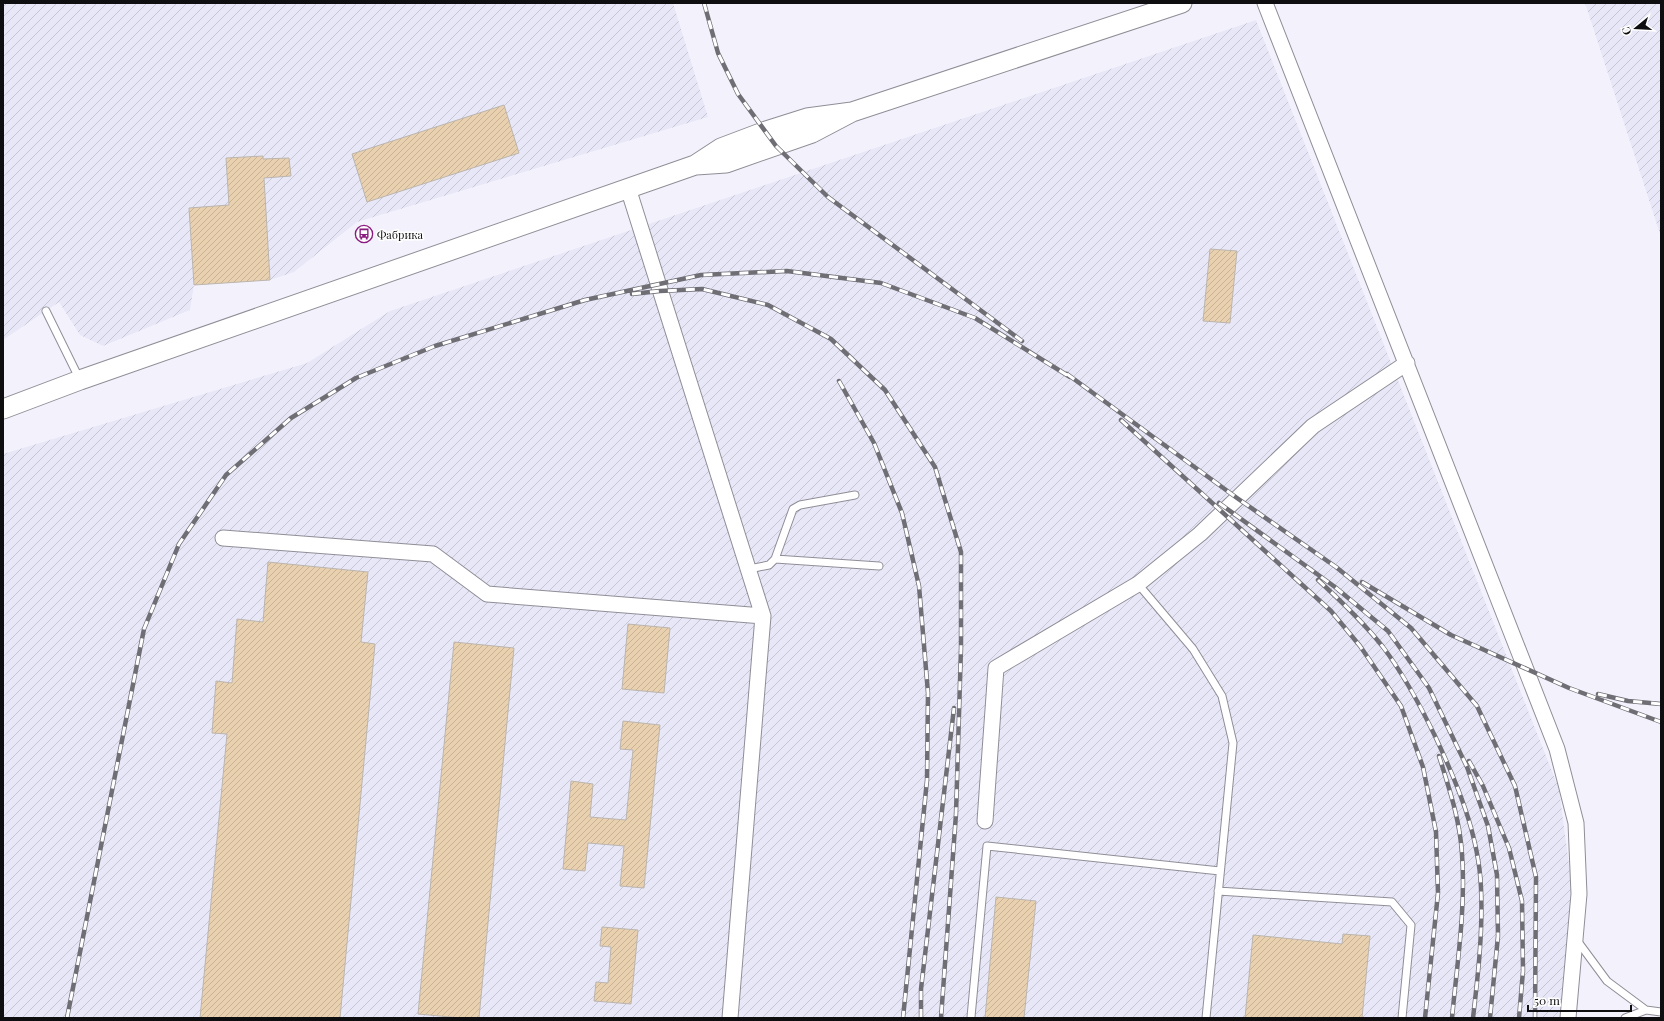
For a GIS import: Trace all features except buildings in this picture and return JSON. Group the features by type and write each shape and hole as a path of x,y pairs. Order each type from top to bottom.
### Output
{"street":[{"path":"3,409 80,380 695,165 721,148 773,129 807,118 852,112 1182,3"},
{"path":"1265,3 1557,749 1576,823 1579,894 1568,1018"},
{"path":"628,188 764,616 730,1018"},
{"path":"985,821 996,668 1138,584 1200,534 1313,426 1407,363"},
{"path":"223,538 433,554 487,594 764,616"}],"lane":[{"path":"46,311 80,380"},
{"path":"749,569 769,565 775,559 793,509 800,505 856,495"},
{"path":"775,559 879,566"},
{"path":"1138,584 1193,649 1222,696 1233,743 1206,1018"},
{"path":"971,1017 988,846 1220,871"},
{"path":"1218,891 1392,902 1411,925 1402,1018"},
{"path":"1575,938 1607,981 1646,1010"},
{"path":"1625,1018 1646,1010 1661,1012"}],"shaded area":[{"path":"3,3 673,3 708,117 357,222 294,272 270,280 194,285 190,310 103,346 80,335 59,302 3,340"},
{"path":"1585,3 1661,3 1661,237"},
{"path":"1256,20 1559,789 1573,895 1560,1018 3,1018 3,454 307,363 390,311"}],"railway":[{"path":"704,3 718,53 738,94 776,146 828,197 1022,341"},
{"path":"67,1018 144,629 179,544 226,475 291,418 356,378 435,346 585,300 701,275 787,271 881,283 975,318 1070,377"},
{"path":"632,294 702,289 768,305 831,339 885,390 935,467 961,552 961,648 956,814 941,1018"},
{"path":"1067,374 1237,498 1336,567 1411,628 1477,706 1515,786 1536,877 1535,1018"},
{"path":"839,381 874,443 902,513 919,586 928,693 927,780 903,1018"},
{"path":"1121,420 1331,611 1360,646 1401,706 1423,767 1436,832 1438,893 1425,1018"},
{"path":"1219,503 1335,587 1388,631 1429,688 1467,767 1488,826 1497,875 1498,936 1490,1018"},
{"path":"1318,580 1368,629 1398,668 1435,736 1466,810 1476,848 1481,888 1481,937 1473,1018"},
{"path":"1362,582 1451,635 1569,688 1661,722"},
{"path":"1598,694 1628,701 1661,704"},
{"path":"921,1018 921,989 954,708"},
{"path":"1439,756 1459,829 1463,874 1462,915 1452,1018"},
{"path":"1469,761 1483,786 1509,848 1522,901 1523,971 1519,1018"}],"place":[{"name":"Фабрика","path":"364,234"}]}
